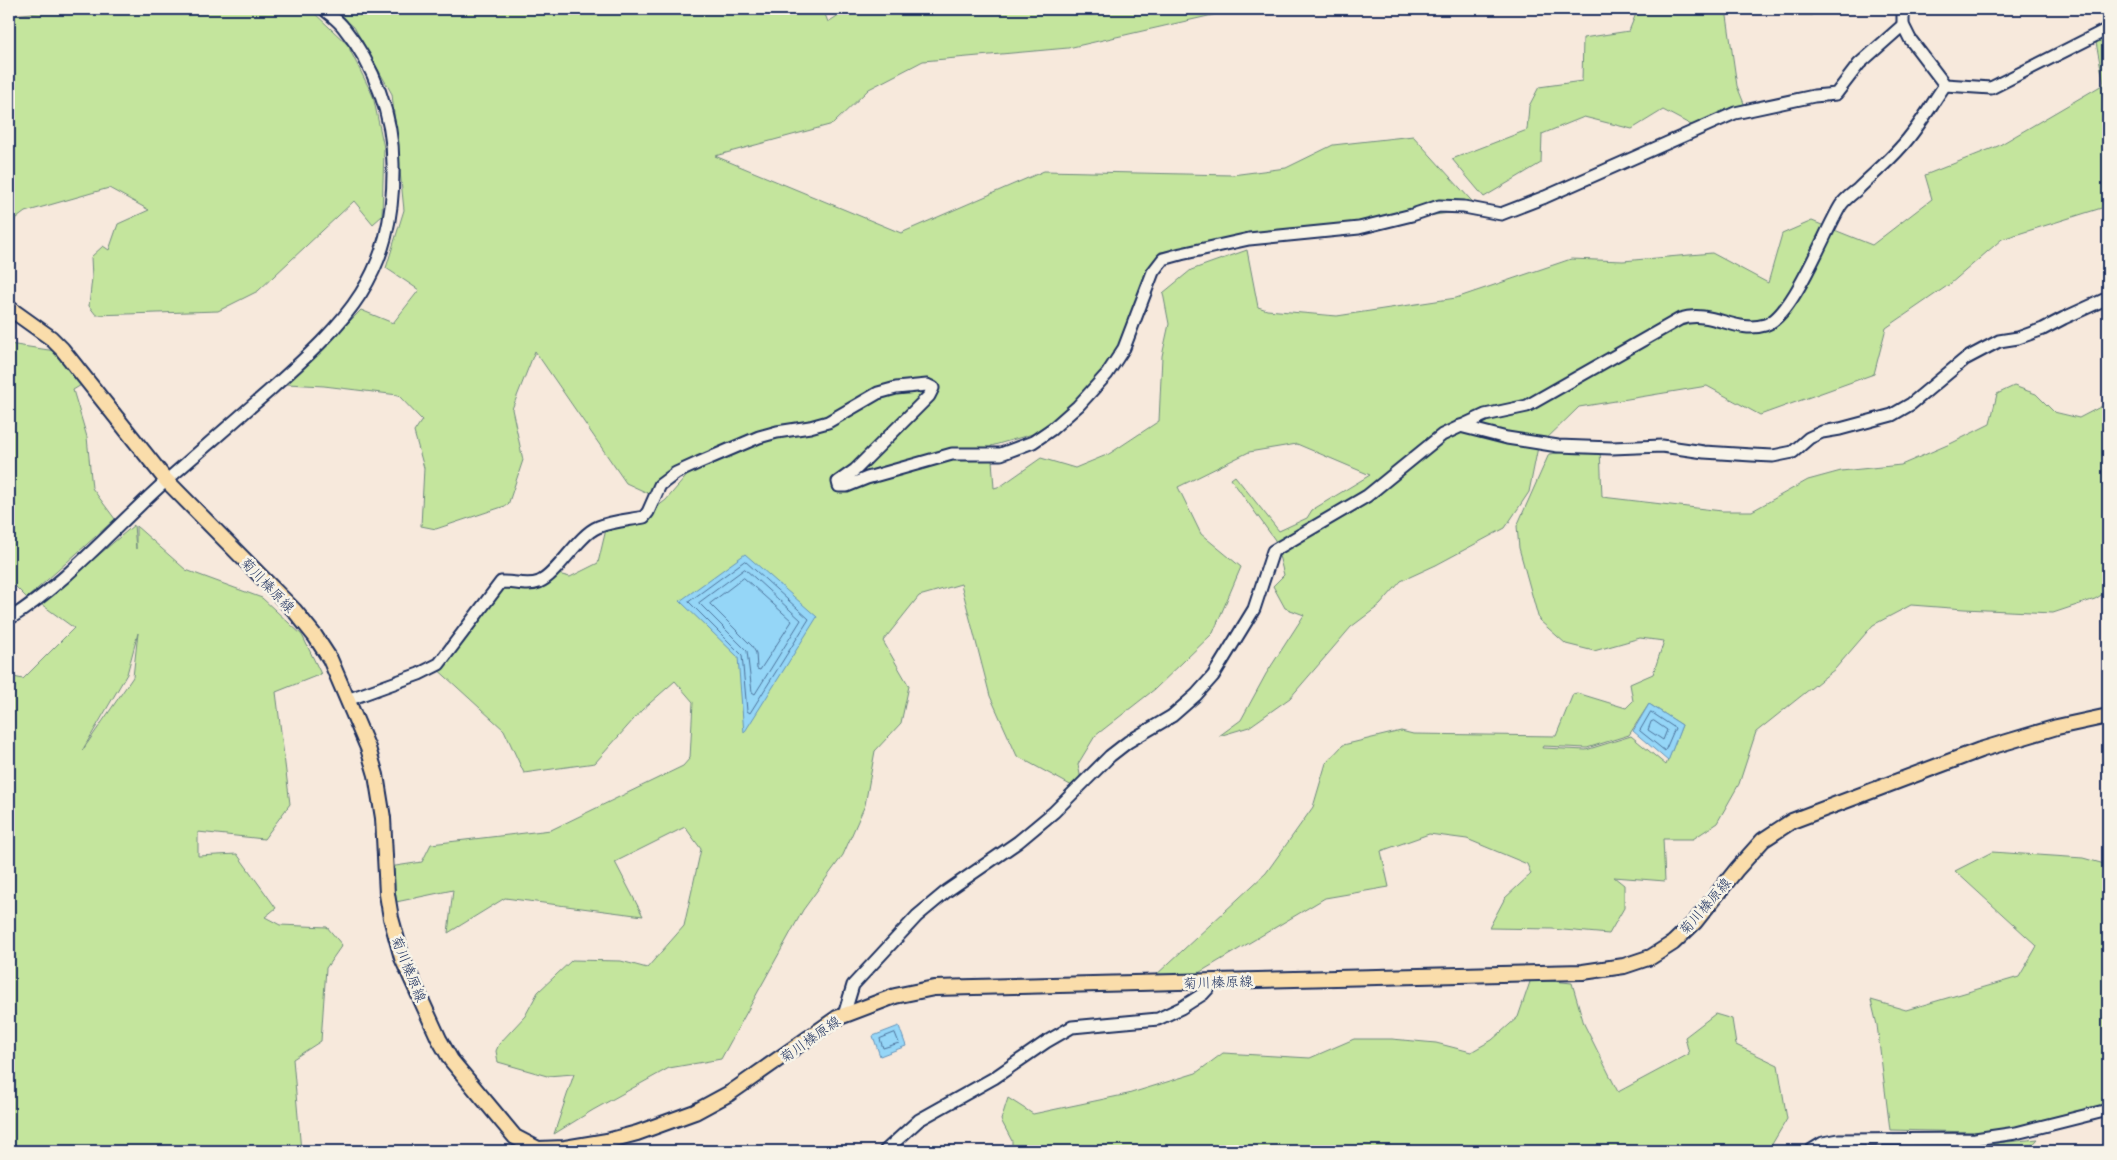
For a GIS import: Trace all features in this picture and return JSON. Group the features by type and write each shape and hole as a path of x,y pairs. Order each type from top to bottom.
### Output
{"main road":[{"name":"菊川榛原線","path":"9,308 51,338 62,349 166,480 294,610 315,636 330,659 368,748 376,775 383,818 391,918 402,958 439,1039 451,1060 515,1137 538,1151 607,1141 637,1133 695,1112 730,1093 780,1060 826,1025 844,1015 895,996 934,988 1583,972 1624,966 1651,957 1673,943 1695,922 1737,869 1763,840 1792,821 1980,750 2057,727 2108,716"}],"street":[{"path":"9,619 37,601 166,480 225,430 333,332 361,294 383,248 393,204 393,154 389,124 368,66 344,27 324,9"},
{"path":"1904,9 1903,25 1910,39 1944,85 1991,88 2108,29"},
{"path":"348,700 419,674 439,664 501,582 530,585 542,581 584,537 598,527 644,517 660,485 676,473 759,437 828,422 878,392 927,385 933,388 929,396 855,470 838,482 839,486 848,486 867,478 952,454 1001,454 1033,442 1052,429 1078,406 1107,374 1124,348 1153,272 1163,260 1181,254 1249,239 1359,228 1412,216 1439,206 1464,207 1501,214 1545,198 1735,113 1814,96 1836,94 1859,64 1903,25"},
{"path":"844,1015 853,985 917,916 947,891 1018,842 1054,812 1110,756 1128,742 1172,716 1196,695 1213,676 1254,609 1274,551 1367,496 1442,435 1485,415 1527,406 1680,319 1689,316 1710,317 1729,324 1750,327 1767,325 1782,312 1795,292 1821,247 1842,204 1902,147 1944,85"},
{"path":"1460,426 1507,438 1558,446 1612,448 1662,446 1704,452 1774,456 1793,452 1809,438 1822,432 1892,416 1911,404 1966,360 1999,341 2018,338 2043,329 2108,298"},
{"path":"885,1151 919,1120 994,1078 1046,1042 1072,1027 1158,1018 1181,1008 1203,994 1214,982"},
{"path":"1810,1151 1823,1143 1839,1140 1975,1139 2016,1134 2108,1110"}],"green space":[{"path":"46,9 310,9 350,47 373,96 384,148 382,216 373,224 354,201 258,291 218,311 96,315 89,306 92,278 91,257 103,246 109,250 118,224 149,210 109,188 25,212 9,224 9,13 13,15 41,12"},
{"path":"332,9 823,9 828,22 848,9 1223,9 1217,14 1068,48 923,61 869,89 833,124 715,156 901,233 1044,171 1232,175 1286,168 1333,145 1413,136 1479,209 1160,252 1126,344 1089,394 1043,431 991,446 994,488 1001,486 1041,458 1075,468 1109,454 1159,421 1162,356 1169,324 1163,293 1191,270 1247,250 1258,307 1267,310 1337,316 1456,298 1571,259 1623,261 1712,253 1768,283 1782,234 1812,221 1872,245 1932,199 1925,175 1998,146 2104,84 2094,32 2108,29 2108,206 2002,239 1950,284 1886,328 1874,374 1760,415 1707,386 1579,407 1538,447 1529,492 1505,528 1436,565 1401,581 1380,605 1351,627 1290,698 1249,727 1219,736 1241,720 1266,674 1304,615 1285,608 1273,586 1284,575 1275,540 1231,479 1235,476 1279,531 1307,518 1312,510 1370,475 1297,444 1249,452 1178,487 1201,534 1241,567 1213,633 1155,689 1095,736 1078,764 1081,780 1074,787 1017,756 990,696 961,584 919,596 883,641 909,686 901,723 875,751 865,805 843,855 803,910 721,1059 669,1068 554,1134 574,1074 547,1076 498,1062 496,1051 499,1044 525,1016 538,992 572,960 621,961 647,968 684,926 701,849 685,827 615,862 643,916 505,898 448,933 453,890 396,902 389,867 422,862 431,844 551,830 683,766 690,758 693,702 675,681 642,710 595,763 524,773 504,730 434,666 501,582 530,585 546,571 570,577 598,563 607,525 644,517 666,500 696,465 654,496 626,483 535,351 512,409 523,460 508,505 436,529 421,526 424,468 414,432 422,420 398,395 324,386 287,384 361,310 393,323 419,290 386,268 404,210 392,94 354,27"},
{"path":"1634,9 1726,9 1737,86 1745,106 1695,127 1663,110 1632,129 1584,117 1542,134 1541,163 1484,197 1452,159 1527,130 1529,106 1539,87 1582,81 1583,38 1629,31 1637,11"},
{"path":"1788,9 1816,9 1812,15 1791,15"},
{"path":"9,344 62,352 83,384 73,390 87,437 92,488 115,519 27,598 9,580"},
{"path":"2014,386 2036,394 2054,412 2079,418 2108,403 2108,591 2095,599 2053,613 1911,605 1873,625 1835,669 1756,732 1739,784 1717,823 1693,839 1663,839 1665,881 1614,877 1624,885 1624,908 1609,934 1552,929 1489,928 1505,898 1531,874 1527,864 1467,839 1429,834 1381,851 1389,887 1325,898 1190,978 1155,976 1266,873 1313,807 1326,763 1343,745 1401,731 1413,734 1556,736 1573,694 1577,693 1626,708 1633,701 1630,684 1653,674 1664,641 1640,638 1594,651 1566,644 1539,620 1519,548 1517,526 1549,454 1600,448 1602,497 1722,511 1752,511 1808,480 1841,471 1901,465 1952,443 1990,424 1997,394","holes":["1649,704 1682,725 1666,765 1631,736 1586,750 1542,748 1543,746 1587,748 1629,735"]},
{"path":"134,525 136,549 136,526 186,570 262,598 302,635 321,674 276,692 290,804 264,839 198,832 198,856 237,854 276,908 265,917 280,925 327,927 342,945 326,968 321,1041 293,1059 301,1151 9,1151 9,676 23,679 74,628 41,604","holes":["138,633 133,677 82,751 127,674"]},
{"path":"1992,852 2083,858 2108,865 2108,1107 2016,1133 1890,1130 1877,1025 1871,1000 1906,1010 2019,977 2037,946 1955,871"},
{"path":"1531,979 1572,983 1584,1024 1618,1092 1689,1054 1685,1037 1715,1014 1732,1019 1736,1045 1778,1065 1787,1119 1768,1151 1005,1151 1012,1146 1012,1141 1001,1120 1008,1098 1033,1114 1128,1094 1196,1073 1223,1053 1310,1058 1354,1039 1392,1039 1436,1043 1471,1052 1492,1040 1518,1017"},
{"path":"2038,1139 2027,1151 1935,1151 1935,1149"}],"water":[{"path":"745,554 817,617 744,733 738,657 680,601"},
{"path":"1649,704 1682,725 1668,761 1633,731"},
{"path":"899,1026 906,1046 880,1056 873,1036"}]}
